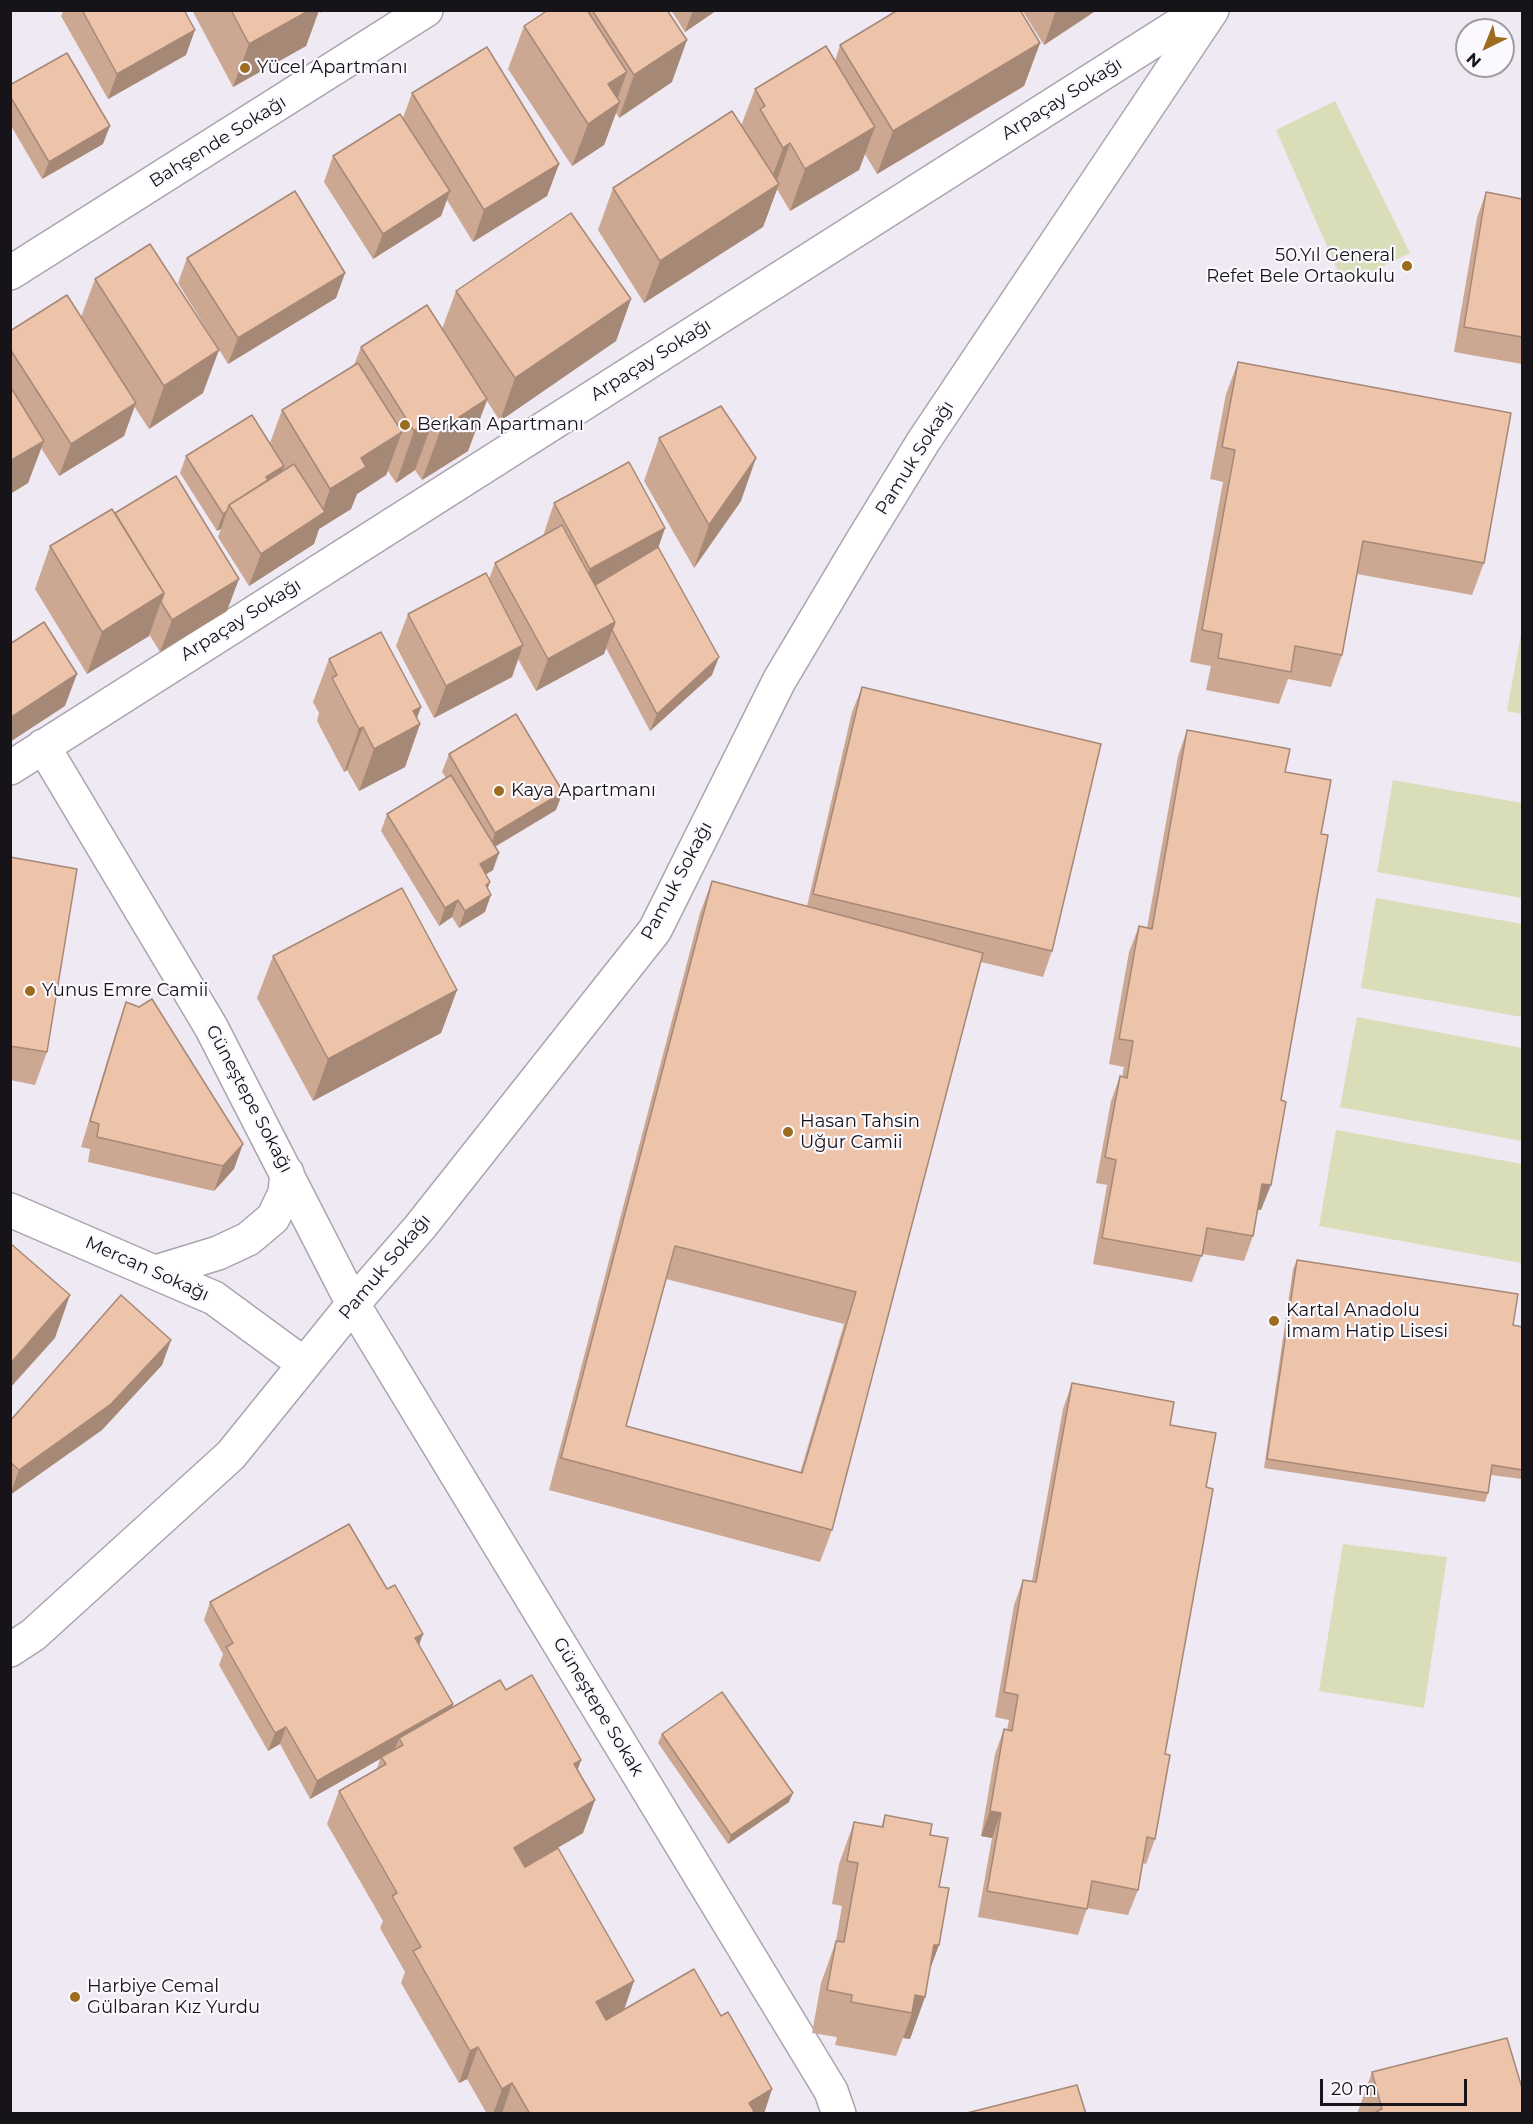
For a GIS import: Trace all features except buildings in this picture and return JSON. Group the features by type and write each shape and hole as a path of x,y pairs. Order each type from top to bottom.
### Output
{"street":[{"name":"Bahşende Sokağı","path":"10,273 426,10"},
{"name":"Arpaçay Sokağı","path":"10,768 1202,10"},
{"name":"Pamuk Sokağı","path":"10,1650 33,1635 231,1455 353,1304 420,1227 655,930 779,681 861,543 923,442 1212,10"},
{"name":"Güneştepe Sokağı","path":"43,746 211,1027 353,1304"},
{"path":"156,1272 218,1253 248,1239 273,1218 285,1193 287,1173"},
{"name":"Mercan Sokağı","path":"10,1209 214,1298 304,1364"},
{"name":"Güneştepe Sokak","path":"353,1304 831,2091 838,2114"}],"green space":[{"path":"1335,101 1410,253 1344,285 1276,130"},
{"path":"1522,629 1522,714 1507,711"},
{"path":"1393,780 1522,803 1522,898 1377,872"},
{"path":"1376,898 1522,924 1522,1017 1361,988"},
{"path":"1357,1017 1522,1048 1522,1141 1340,1107"},
{"path":"1336,1130 1522,1164 1522,1263 1319,1226"},
{"path":"1343,1544 1447,1557 1424,1708 1319,1691"}],"place":[{"name":"Yücel Apartmanı","path":"245,68"},
{"name":"50.Yıl General Refet Bele Ortaokulu","path":"1407,266"},
{"name":"Berkan Apartmanı","path":"405,425"},
{"name":"Kaya Apartmanı","path":"499,791"},
{"name":"Yunus Emre Camii","path":"30,991"},
{"name":"Hasan Tahsin Uğur Camii","path":"788,1132"},
{"name":"Kartal Anadolu İmam Hatip Lisesi","path":"1274,1321"},
{"name":"Harbiye Cemal Gülbaran Kız Yurdu","path":"75,1997"}]}
